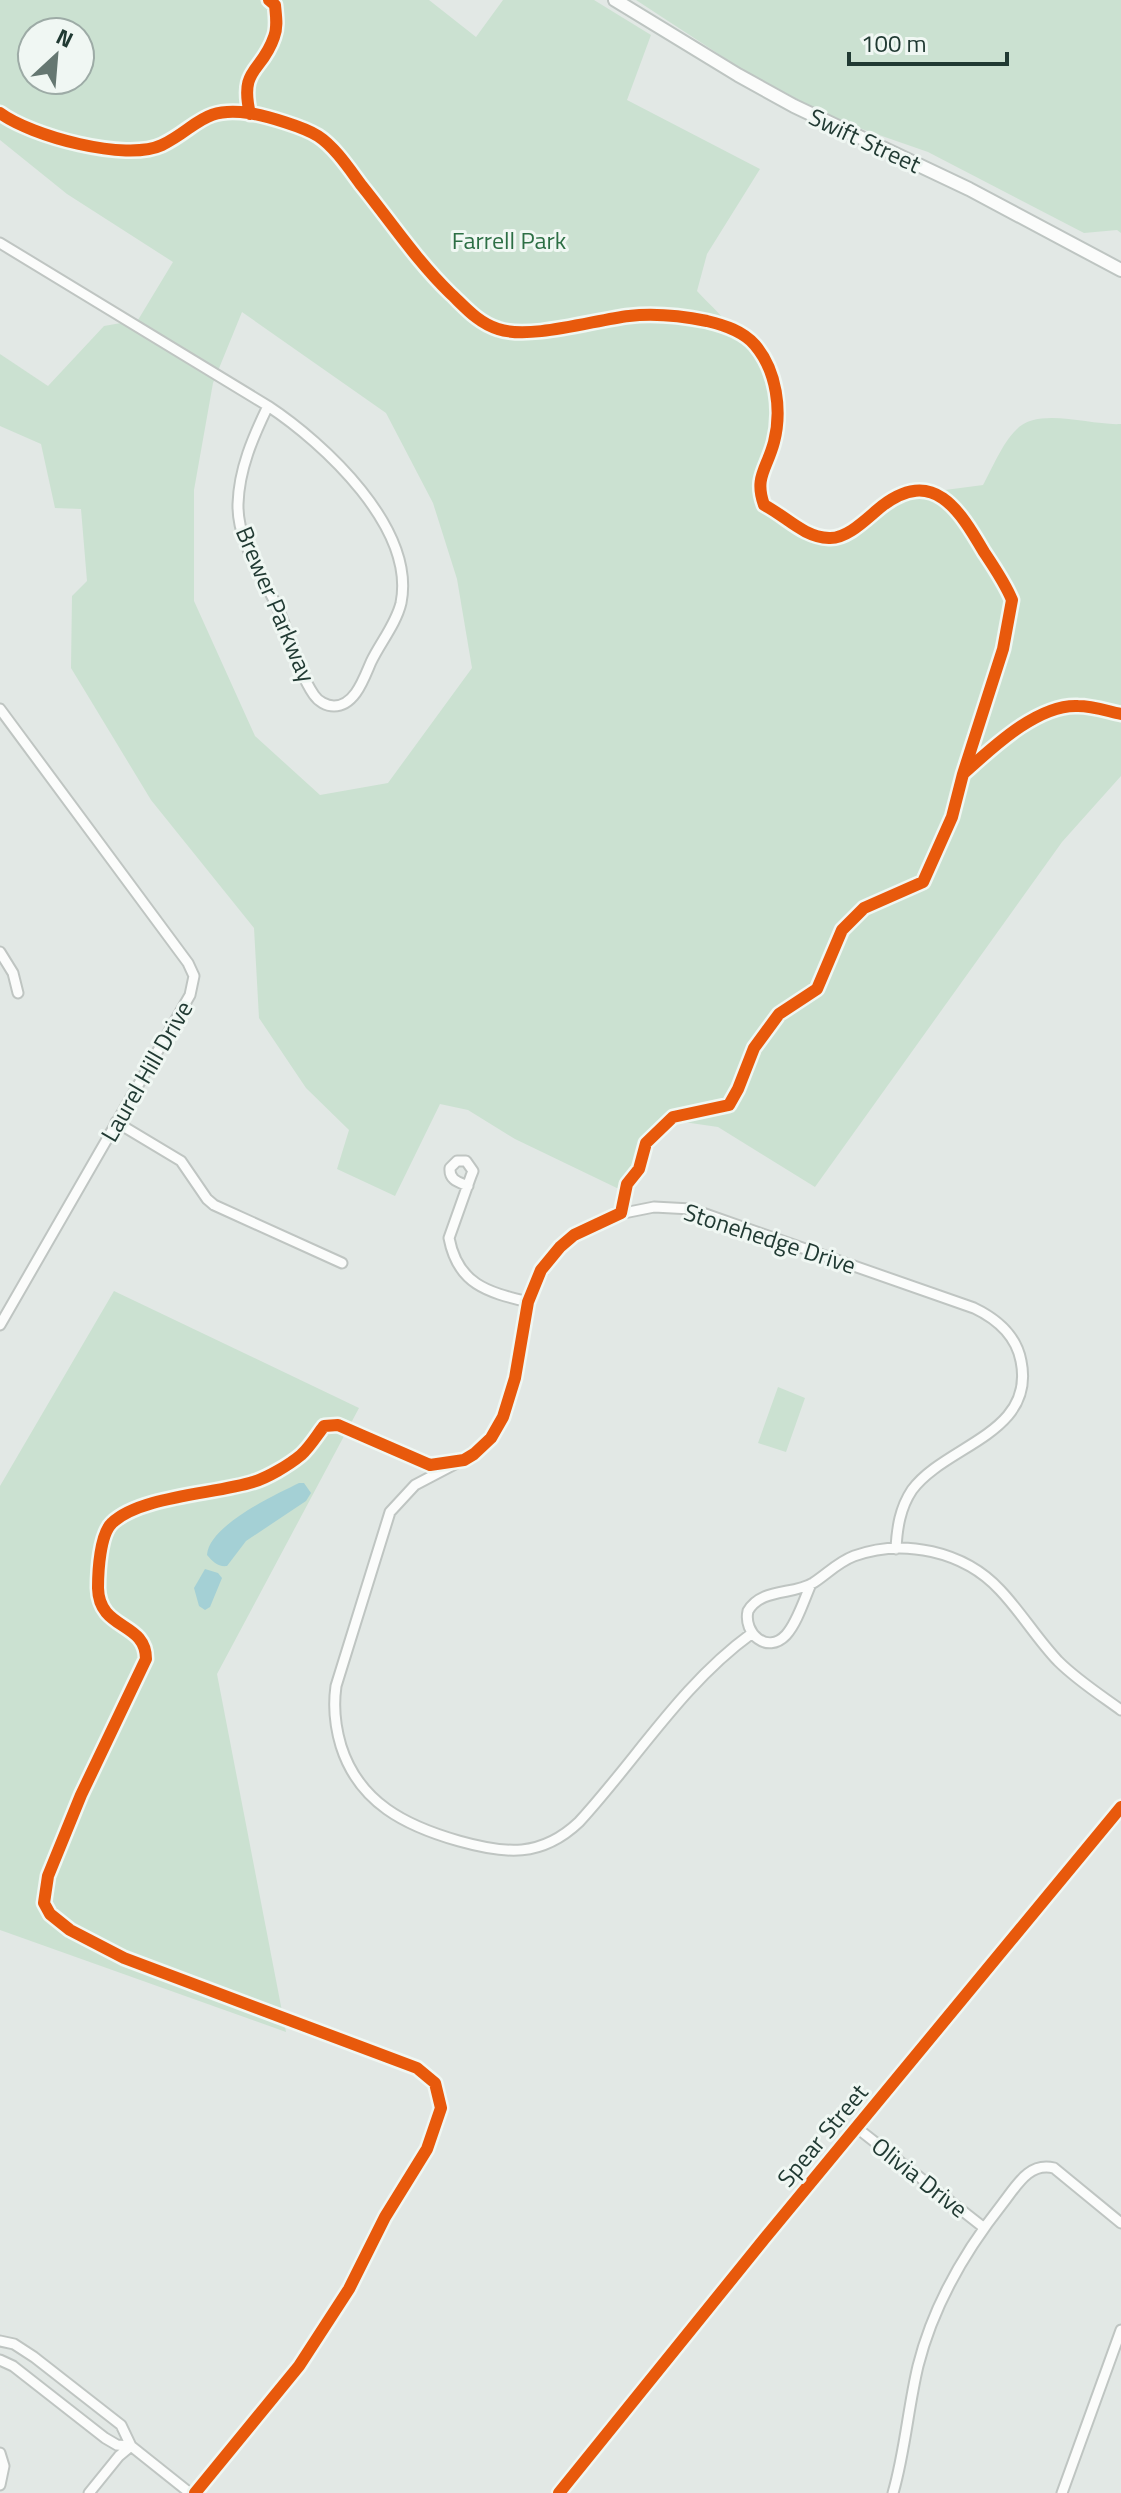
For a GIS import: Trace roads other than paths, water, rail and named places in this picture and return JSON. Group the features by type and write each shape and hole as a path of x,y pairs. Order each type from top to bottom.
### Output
{"main road":[{"name":"Swift Street","path":"615,0 787,102 969,189 1121,270"},
{"name":"Spear Street","path":"559,2493 1121,1807"}],"street":[{"name":"Brewer Parkway","path":"0,243 268,406 327,452 370,504 399,557 403,580 401,605 354,696 344,704 333,706 316,698 241,529 238,506 240,482 255,433 268,406"},
{"name":"Laurel Hill Drive","path":"0,709 193,972 194,981 190,995 1,1322"},
{"path":"0,952 13,973 18,993"},
{"path":"116,1122 181,1161 214,1205 342,1263"},
{"path":"468,1186 449,1238 461,1269 482,1288 528,1302"},
{"name":"Stonehedge Drive","path":"751,1634 701,1676 579,1822 564,1835 541,1847 509,1852 425,1830 384,1809 355,1777 338,1736 334,1699 340,1667 385,1525 396,1503 415,1485 474,1454 498,1428 511,1391 528,1302 548,1260 574,1235 621,1213 654,1207 678,1207 717,1218 988,1315 1009,1334 1019,1353 1023,1375 1013,1409 999,1426 926,1476 913,1489 899,1519 896,1549"},
{"path":"811,1584 789,1631 782,1638 763,1642 751,1634 746,1616 753,1603 761,1598 811,1584 852,1557 896,1549 920,1549 941,1554 981,1573 1002,1592 1069,1671 1121,1710"},
{"name":"Olivia Drive","path":"857,2128 983,2227"},
{"path":"893,2493 918,2365 930,2329 944,2295 983,2227 1017,2184 1034,2168 1044,2166 1063,2173 1121,2223"},
{"path":"1062,2493 1121,2330"},
{"path":"0,2341 23,2349 108,2415 124,2430 131,2446 190,2493"},
{"path":"0,2360 13,2366 105,2438 117,2445 131,2446"},
{"path":"89,2493 131,2446"},
{"path":"0,2453 4,2466 0,2485"}],"water":[{"path":"304,1483 311,1493 306,1501 246,1541 227,1566 216,1564 207,1555 219,1533 231,1522"},
{"path":"205,1569 218,1573 222,1578 210,1607 205,1610 199,1606 194,1588"}],"park label":[{"name":"Farrell Park","path":"509,240"}]}
